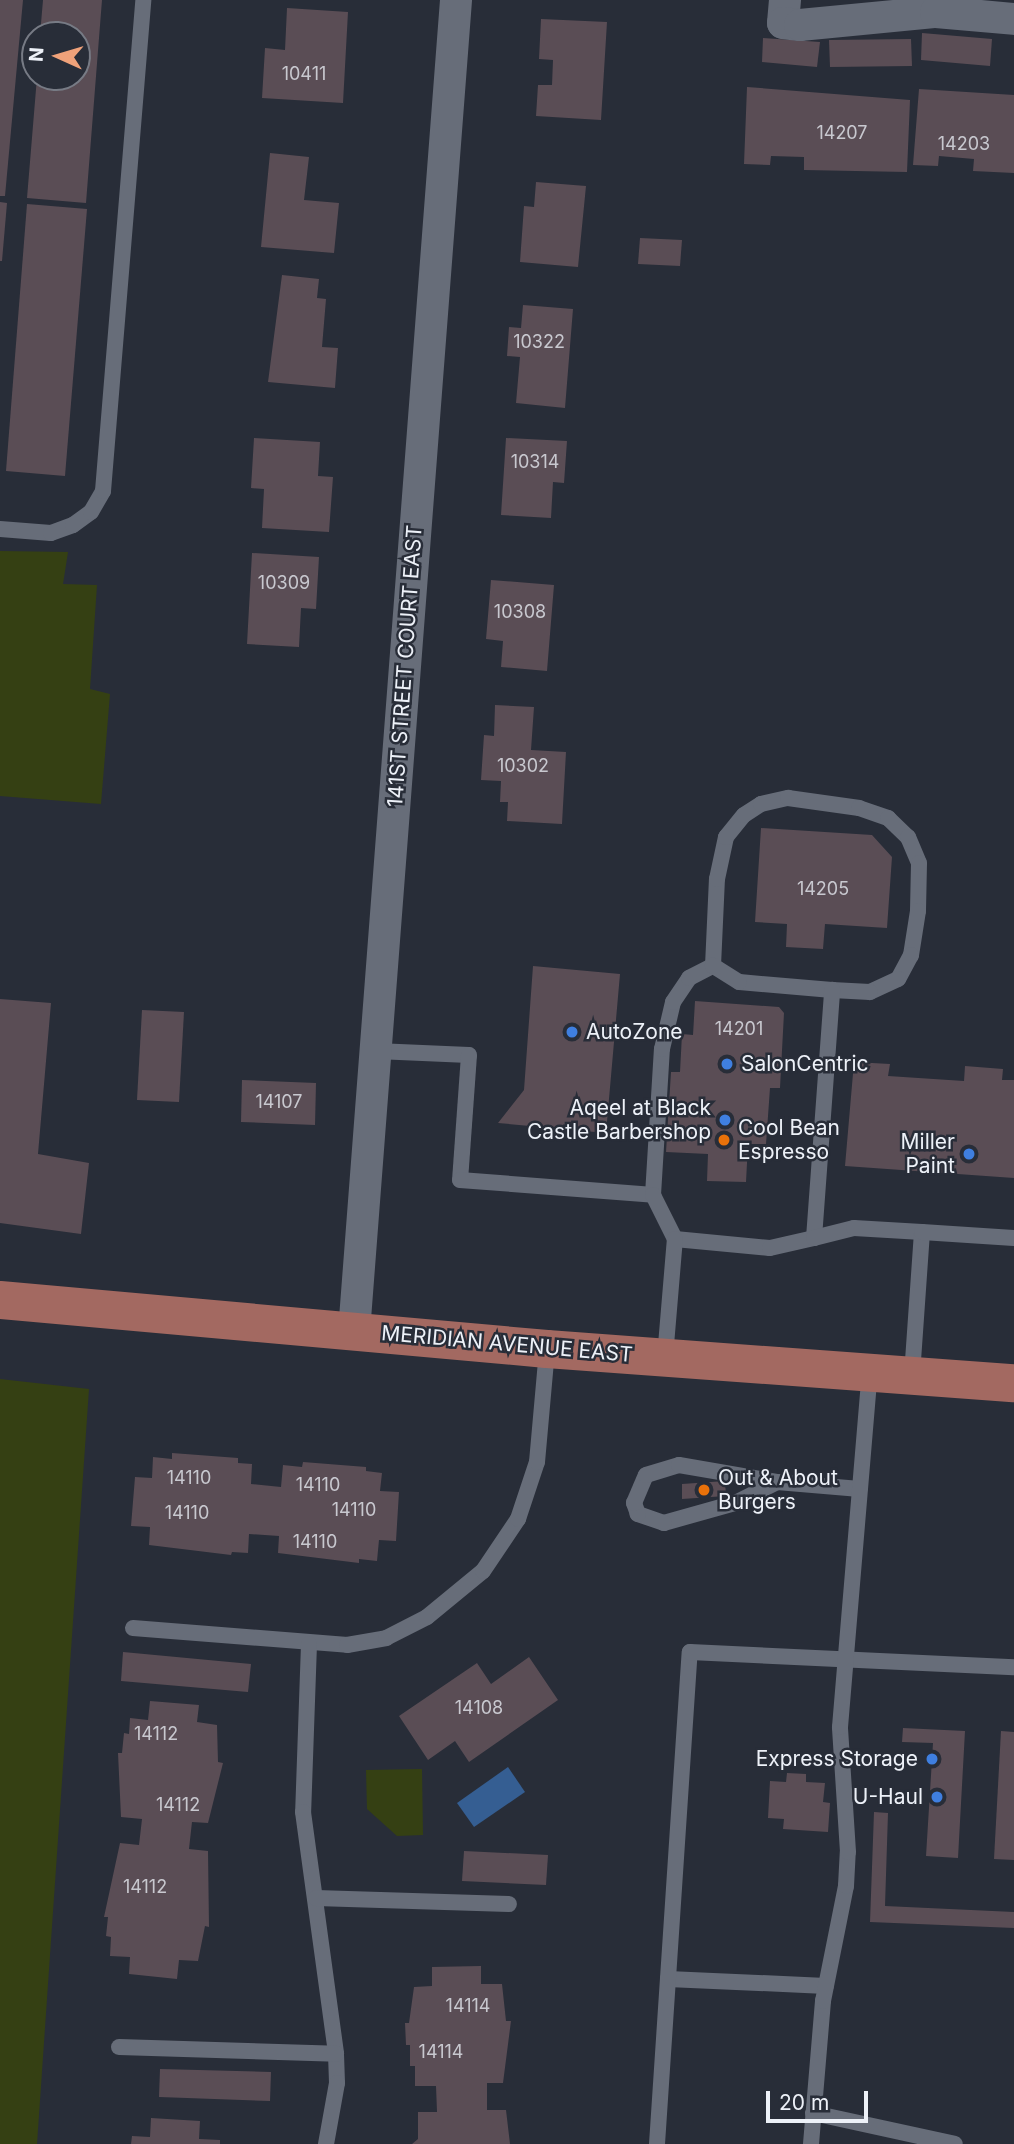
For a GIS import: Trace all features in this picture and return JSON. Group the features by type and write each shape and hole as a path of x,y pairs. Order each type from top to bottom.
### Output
{"main road":[{"name":"MERIDIAN AVENUE EAST","path":"0,1300 548,1349 1014,1383"}],"street":[{"name":"141ST STREET COURT EAST","path":"354,1332 456,0"},
{"path":"785,0 783,23 800,25 936,12 1014,19"}],"lane":[{"path":"0,528 51,533 73,525 91,512 103,491 143,0"},
{"path":"788,798 823,800 888,818 908,837 919,863 911,955 898,979 870,992 832,990 739,982 713,966 717,879 726,837 744,815 761,804 788,798"},
{"path":"665,1357 675,1239 653,1195 662,1049 673,1002 688,978 713,966"},
{"path":"814,1238 832,990"},
{"path":"376,1051 469,1055 460,1181 653,1195"},
{"path":"675,1239 770,1248 854,1228 1014,1238"},
{"path":"912,1375 922,1232"},
{"path":"133,1628 347,1645 386,1638 427,1617 483,1571 503,1545 529,1492 542,1432 548,1349"},
{"path":"811,2144 826,1986 848,1852 840,1727 870,1372"},
{"path":"777,1482 736,1503 664,1523 638,1514 634,1503 646,1475 670,1466 777,1482 860,1489"},
{"path":"309,1644 302,1777 337,2054 337,2083 326,2144"},
{"path":"657,2144 690,1652 1014,1667"},
{"path":"316,1898 509,1903"},
{"path":"668,1979 826,1986"},
{"path":"119,2047 337,2054"},
{"path":"814,2113 955,2144"}],"green space":[{"path":"0,551 68,552 63,584 97,585 90,689 110,694 101,804 0,796"},
{"path":"0,1379 89,1389 37,2144 0,2144"},
{"path":"422,1769 423,1835 397,1836 367,1809 366,1770"}],"water":[{"path":"508,1767 525,1792 474,1827 457,1803"}],"building":[{"path":"0,0 23,0 5,196 0,196"},
{"path":"43,0 102,0 86,203 27,198 36,91 91,91 91,21 41,21"},
{"path":"287,8 348,12 343,103 262,98 265,48 285,50"},
{"path":"541,19 607,22 601,120 536,116 538,85 552,85 553,60 539,59"},
{"path":"922,33 992,39 990,66 921,60"},
{"path":"763,38 820,42 817,67 762,62"},
{"path":"911,39 912,66 830,67 829,40"},
{"path":"747,87 910,100 907,172 804,170 804,157 771,156 770,165 744,164"},
{"path":"919,89 1014,95 1014,173 973,171 974,159 939,156 938,166 913,165"},
{"path":"270,153 309,157 304,200 339,203 334,253 261,247"},
{"path":"536,182 586,186 578,267 520,262 524,206 534,207"},
{"path":"0,202 7,203 2,261 0,261"},
{"path":"27,204 87,209 65,476 6,471"},
{"path":"640,238 682,240 680,266 638,264"},
{"path":"282,275 319,279 317,298 326,299 322,347 338,348 335,388 268,382"},
{"path":"523,305 573,309 565,408 516,403 520,357 507,356 509,327 521,328"},
{"path":"254,438 320,442 318,476 333,477 329,532 262,528 264,489 251,488"},
{"path":"506,438 567,441 564,483 553,482 551,518 501,515"},
{"path":"252,553 319,557 316,609 301,608 299,647 247,644"},
{"path":"491,580 554,585 547,671 501,667 503,641 486,639"},
{"path":"495,705 534,707 531,750 566,752 562,824 507,821 508,802 500,802 501,781 481,780 484,735 494,736"},
{"path":"761,828 872,835 892,857 887,928 825,924 823,949 786,947 787,924 755,922"},
{"name":"AutoZone","path":"533,966 620,974 606,1133 498,1123 524,1090"},
{"path":"0,999 51,1003 38,1154 89,1163 81,1234 0,1223"},
{"path":"695,1001 779,1007 784,1013 780,1088 770,1088 766,1144 748,1144 746,1182 707,1181 708,1154 666,1152 671,1072 680,1072 682,1034 693,1035"},
{"path":"142,1010 184,1012 179,1102 137,1100"},
{"path":"854,1062 890,1064 888,1076 964,1081 965,1066 1003,1069 1002,1080 1014,1080 1014,1178 845,1166"},
{"path":"242,1080 316,1083 315,1125 241,1122"},
{"path":"172,1453 238,1458 238,1463 252,1464 251,1484 281,1487 283,1465 302,1467 303,1462 366,1467 366,1471 382,1473 380,1491 399,1492 396,1541 379,1540 377,1561 359,1559 359,1563 278,1553 279,1536 249,1534 248,1553 232,1552 231,1555 149,1545 150,1527 131,1526 135,1477 152,1478 153,1457 172,1459"},
{"name":"Out & About Burgers","path":"725,1481 726,1496 682,1499 682,1484"},
{"path":"123,1652 251,1664 248,1692 121,1681"},
{"path":"529,1657 558,1700 469,1762 455,1741 428,1760 399,1716 477,1663 491,1684"},
{"path":"150,1701 199,1705 197,1722 217,1725 218,1762 223,1763 208,1823 192,1822 189,1849 208,1851 209,1927 205,1926 198,1961 179,1960 177,1979 129,1974 130,1957 110,1956 111,1937 106,1936 108,1917 104,1917 120,1843 139,1845 142,1819 121,1817 118,1753 122,1753 124,1733 129,1734 130,1718 148,1720"},
{"path":"903,1728 965,1731 958,1858 926,1856 933,1743 902,1742"},
{"path":"1001,1731 1014,1732 1014,1860 994,1859"},
{"path":"787,1773 806,1774 806,1782 825,1783 823,1802 830,1803 828,1832 783,1829 784,1819 768,1818 770,1781 786,1782"},
{"path":"874,1812 888,1813 885,1906 1014,1912 1014,1928 870,1922"},
{"path":"464,1851 548,1855 546,1885 462,1881"},
{"path":"481,1966 481,1984 502,1984 506,2021 511,2021 503,2083 487,2083 487,2110 506,2110 510,2144 412,2144 418,2139 418,2112 437,2112 436,2086 415,2086 415,2066 410,2066 410,2045 406,2045 405,2023 409,2023 414,1987 432,1986 432,1967"},
{"path":"160,2069 271,2072 270,2101 159,2097"},
{"path":"151,2118 200,2121 199,2139 220,2140 220,2144 131,2144 132,2136 150,2137"}],"place":[{"name":"AutoZone","path":"572,1032"},
{"name":"SalonCentric","path":"727,1064"},
{"name":"Aqeel at Black Castle Barbershop","path":"725,1120"},
{"name":"Cool Bean Espresso","path":"724,1140"},
{"name":"Miller Paint","path":"969,1154"},
{"name":"Out & About Burgers","path":"704,1490"},
{"name":"Express Storage","path":"932,1759"},
{"name":"U-Haul","path":"937,1797"}]}
